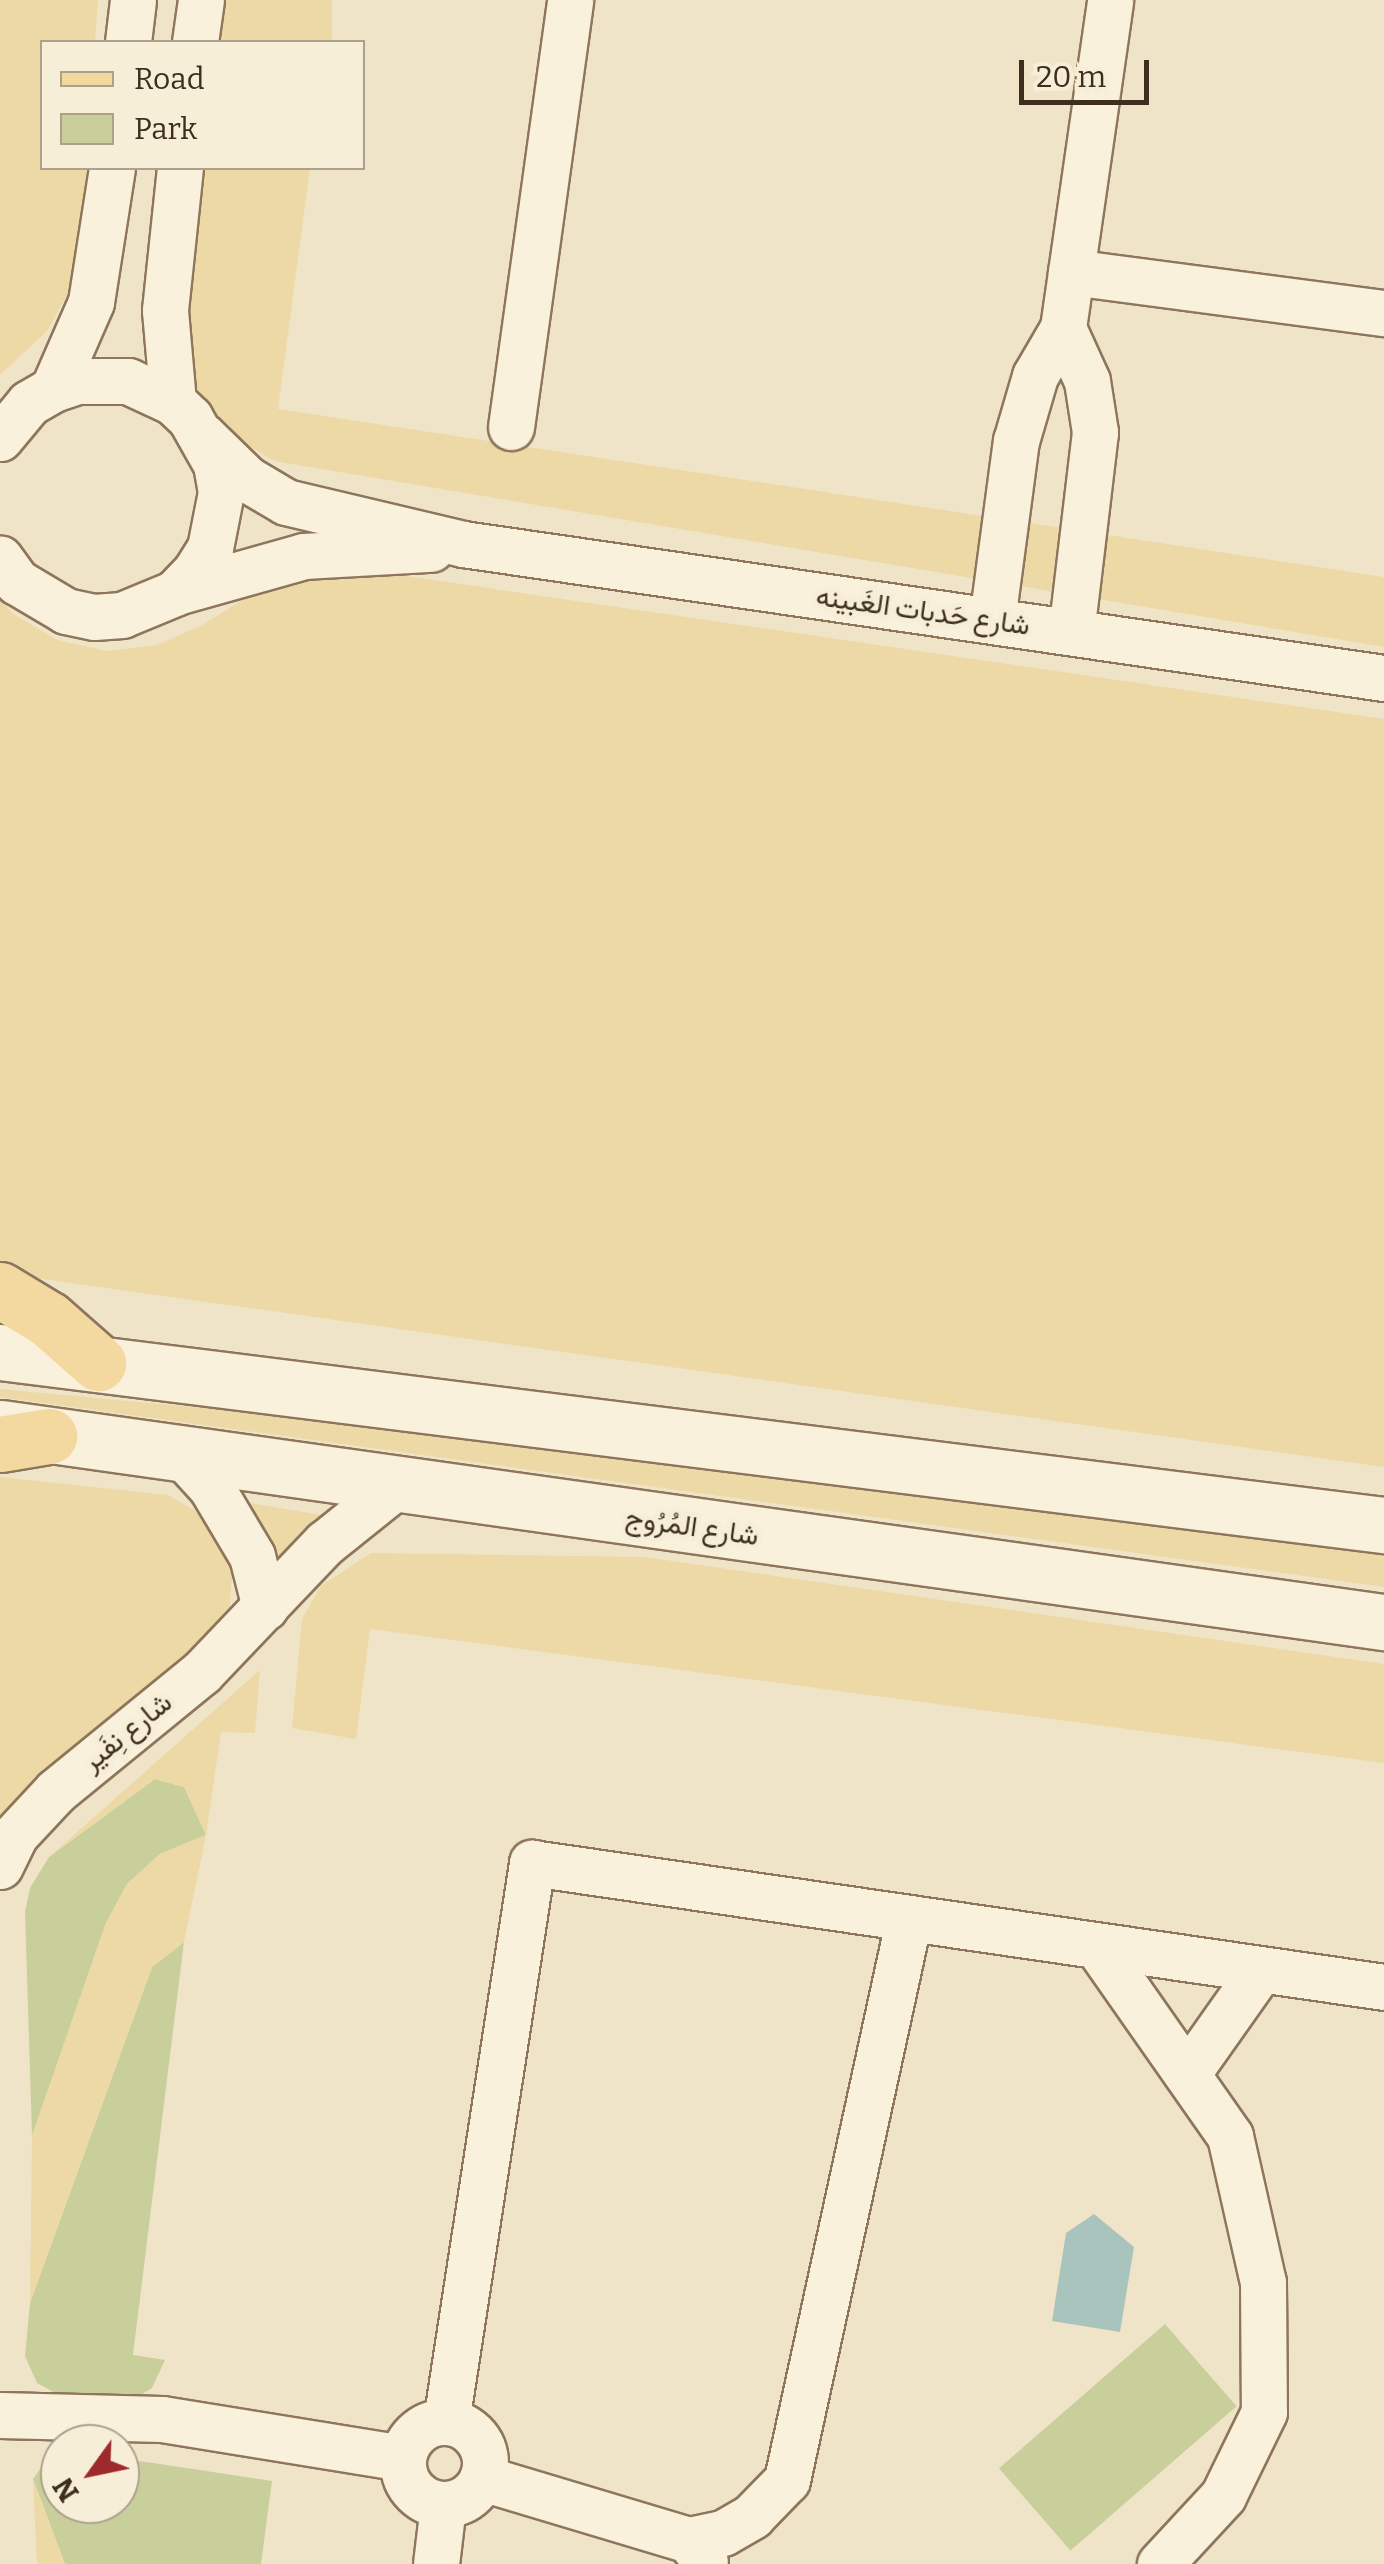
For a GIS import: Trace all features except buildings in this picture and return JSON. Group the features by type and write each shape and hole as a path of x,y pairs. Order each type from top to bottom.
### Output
{"main road":[{"path":"0,1290 48,1319 98,1364"}],"street":[{"path":"128,40 133,0"},
{"path":"196,40 201,0"},
{"path":"511,427 570,0"},
{"path":"992,620 1014,454 1026,403 1035,376 1064,328 1110,0"},
{"path":"54,389 90,302 112,170"},
{"path":"0,438 29,403 78,381 128,381 173,402 166,310 180,170"},
{"path":"1071,272 1384,313"},
{"path":"1064,328 1084,370 1093,409 1094,454 1071,632"},
{"name":"شارع حَدبات الغَبينه","path":"173,402 247,479 286,502 463,544 1384,678"},
{"path":"1026,403 1093,409"},
{"path":"174,592 210,548 219,520 221,492 204,437"},
{"name":"شارع حَدبات الغَبينه","path":"0,559 17,582 40,599 94,617 122,616 174,592 304,556 463,544"},
{"path":"0,1352 1384,1524"},
{"name":"شارع المُرُوج","path":"16,1436 400,1482 714,1531 1384,1622"},
{"path":"181,1454 211,1486 252,1556 265,1606"},
{"name":"شارع نِفَير","path":"0,1866 15,1835 56,1791 202,1672 325,1543 400,1482"},
{"path":"446,2422 532,1864 1384,1987"},
{"path":"482,2478 697,2552 752,2516 787,2480 909,1918"},
{"path":"1097,1946 1230,2136 1263,2282 1264,2412 1223,2496 1160,2564"},
{"path":"1187,2074 1261,1969"},
{"path":"0,2414 162,2419 403,2458"},
{"path":"446,2422 470,2432 478,2442 485,2466 482,2478 466,2498 443,2504 413,2490 403,2458 406,2446 423,2428 446,2422"},
{"path":"436,2564 443,2504"}],"green space":[{"path":"155,1779 184,1787 206,1835 160,1854 127,1884 106,1923 32,2136 25,1912 30,1888 49,1857"},
{"path":"184,1942 133,2355 165,2360 152,2388 133,2400 57,2394 37,2383 25,2356 30,2303 152,1967"},
{"path":"1165,2324 1237,2406 1070,2551 999,2468"},
{"path":"140,2461 272,2481 261,2564 65,2564 50,2524 140,2524"},
{"path":"40,2469 40,2498 33,2479"}],"sand":[{"path":"0,0 98,0 95,40 40,40 40,170 87,170 74,281 47,331 0,375"},
{"path":"220,0 332,0 332,40 220,40"},
{"path":"197,170 310,170 278,409 1384,577 1384,647 274,461 239,440 202,402 174,329"},
{"path":"385,573 1384,719 1384,1467 0,1273 0,600 13,614 57,640 107,651 157,645 204,624 247,597 285,583 336,574"},
{"path":"0,1389 554,1441 1384,1551 1384,1587 0,1397"},
{"path":"0,1477 168,1495 194,1510 223,1541 233,1562 228,1630 0,1844"},
{"path":"237,1501 340,1518 276,1563"},
{"path":"371,1553 645,1557 1384,1664 1384,1763 370,1629 356,1739 292,1728 302,1619 321,1586"},
{"path":"260,1670 255,1733 221,1732 206,1835 184,1787 155,1779 49,1857"},
{"path":"206,1835 184,1942 152,1967 30,2303 32,2136 106,1923 127,1884 160,1854"},
{"path":"33,2479 40,2498 40,2524 50,2524 65,2564 37,2564"}],"water":[{"path":"1094,2214 1134,2247 1120,2332 1052,2321 1066,2233"}]}
